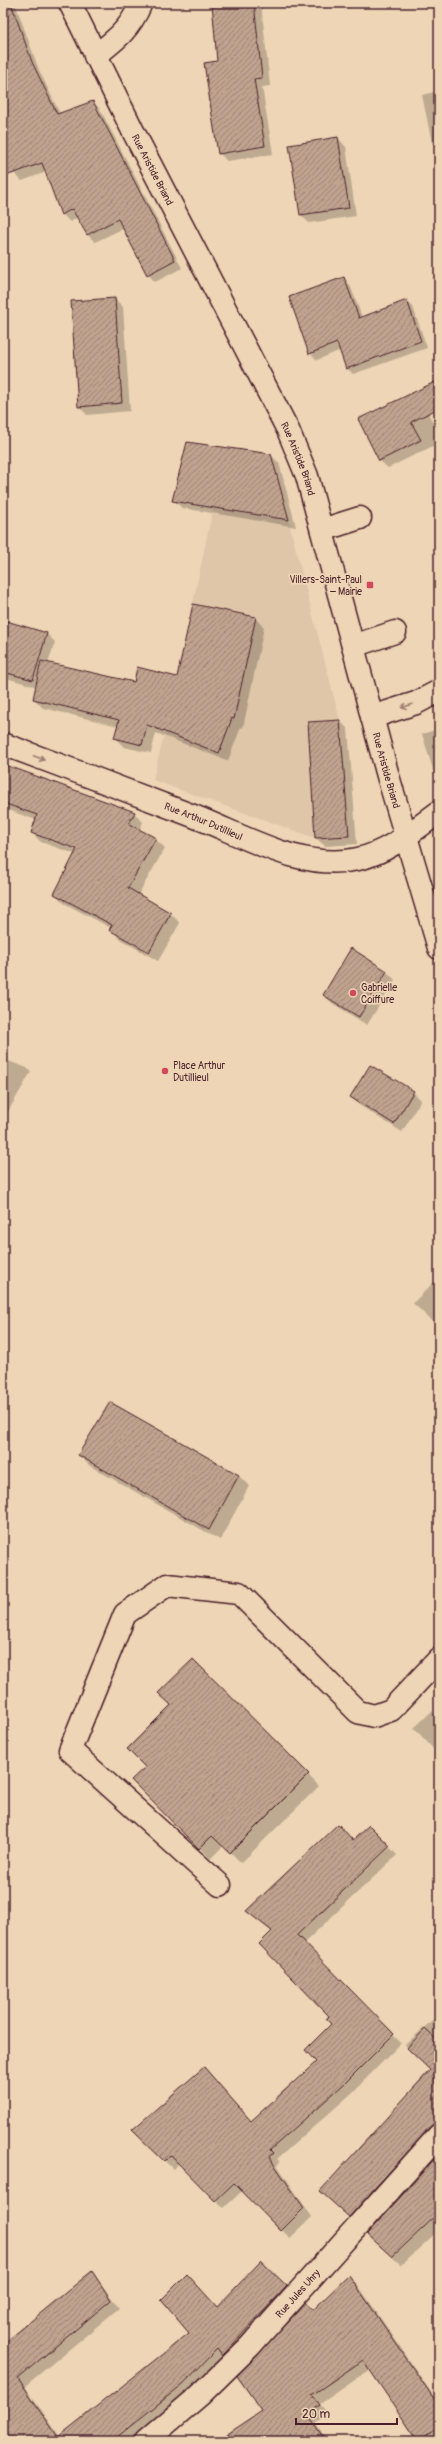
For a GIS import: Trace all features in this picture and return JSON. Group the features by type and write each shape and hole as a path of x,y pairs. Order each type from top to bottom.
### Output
{"street":[{"name":"Rue Aristide Briand","path":"70,3 95,56 288,430 307,476 372,718 405,836 439,948"},
{"path":"95,56 119,37 131,25 141,3"},
{"path":"322,530 360,518"},
{"path":"353,646 395,632"},
{"path":"372,718 416,703 439,691"},
{"name":"Rue Arthur Dutillieul","path":"3,744 226,828 268,848 320,860 351,860 371,856 386,849 439,812"},
{"path":"220,1885 70,1750 125,1614 167,1585 239,1593 358,1712 374,1716 391,1710 439,1659"},
{"name":"Rue Jules Uhry","path":"146,2441 211,2384 250,2346 439,2135"}],"shaded area":[{"path":"187,442 271,454 340,720 349,836 315,838 153,780 172,702 213,508 172,501"}],"building":[{"path":"3,3 11,3 32,62 57,114 93,101 175,260 147,275 118,219 87,235 72,209 61,215 42,163 3,177"},
{"path":"212,3 254,3 262,78 254,79 265,146 218,154 204,63 217,61"},
{"path":"338,137 349,208 300,215 289,145"},
{"path":"344,277 359,318 407,300 421,341 346,369 337,343 309,354 289,297"},
{"path":"115,298 122,403 78,407 71,301"},
{"path":"439,380 439,408 411,422 421,440 379,461 358,419"},
{"path":"187,442 271,454 289,520 172,501"},
{"path":"193,604 256,617 234,719 232,718 219,753 147,725 142,745 114,738 119,720 33,699 41,661 134,682 137,667 177,677"},
{"path":"3,620 47,633 33,680 3,672"},
{"path":"340,720 349,836 315,838 308,722"},
{"path":"3,764 135,812 129,824 156,838 128,888 171,913 149,952 109,930 112,925 54,894 77,849 31,833 37,815 3,803"},
{"path":"351,948 387,971 359,1017 323,995"},
{"path":"370,1065 414,1091 394,1124 350,1097"},
{"path":"110,1402 239,1475 209,1530 78,1455"},
{"path":"193,1659 309,1774 230,1853 212,1836 199,1849 131,1780 145,1767 127,1749 171,1705 158,1693"},
{"path":"338,1824 353,1840 369,1825 390,1846 297,1935 394,2034 344,2084 270,2150 273,2153 269,2157 304,2208 281,2231 234,2183 215,2201 170,2155 164,2161 132,2130 204,2067 251,2121 316,2062 305,2050 331,2024 326,2019 329,2016 259,1944 272,1931 246,1911"},
{"path":"425,2029 439,2042 439,2123 430,2127 349,2217 320,2191 430,2070 407,2048"},
{"path":"439,2154 439,2213 392,2257 367,2234"},
{"path":"261,2261 287,2286 222,2356 217,2349 183,2384 112,2441 3,2441 3,2344 92,2271 111,2300 18,2378 58,2437 189,2333 161,2300 187,2274 217,2307"},
{"path":"349,2275 439,2406 439,2427 418,2441 363,2360 312,2395 320,2405 308,2414 326,2441 217,2441 262,2411 237,2376 305,2303 313,2310"}],"place":[{"name":"Villers-Saint-Paul – Mairie","path":"370,585"},
{"name":"Gabrielle Coiffure","path":"353,993"},
{"name":"Place Arthur Dutillieul","path":"165,1071"}]}
